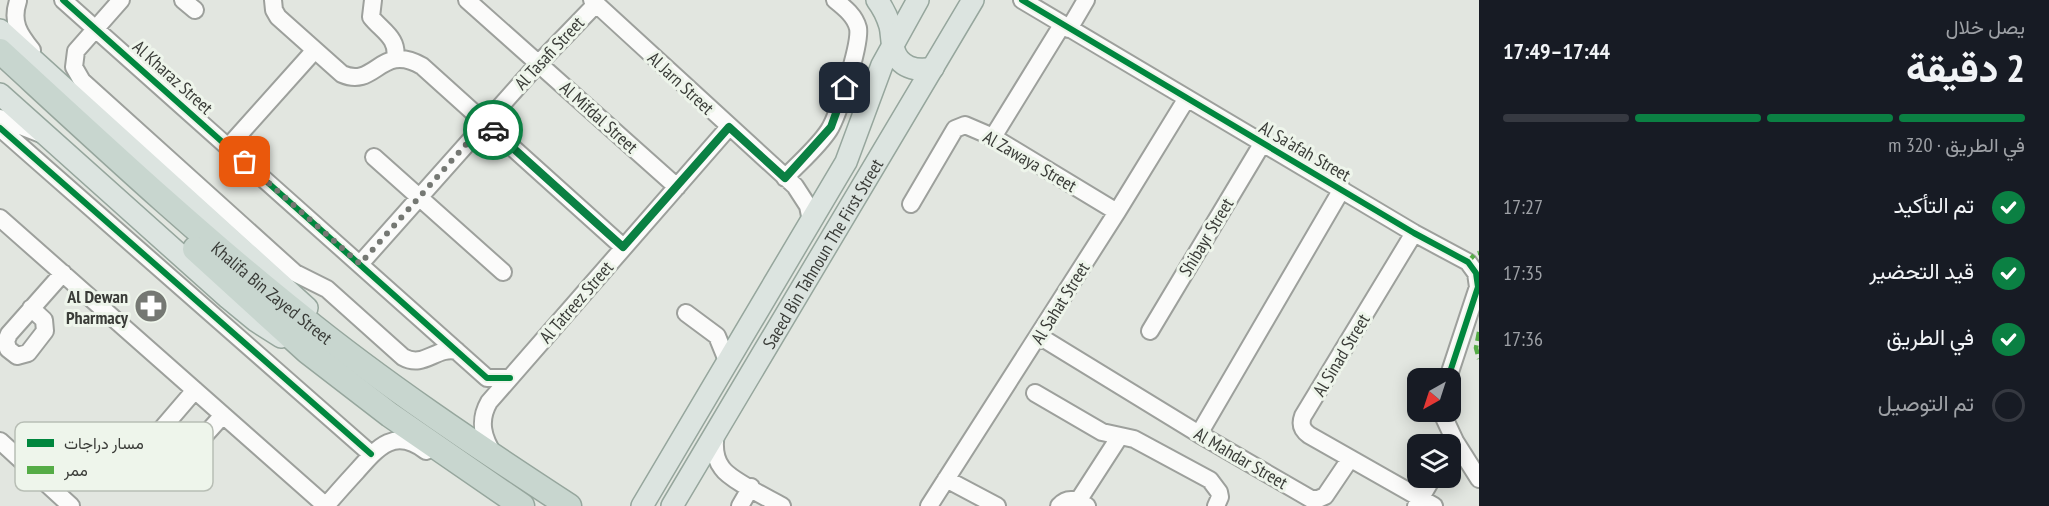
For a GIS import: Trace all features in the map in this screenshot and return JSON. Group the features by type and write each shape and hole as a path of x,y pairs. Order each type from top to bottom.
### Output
{"highway":[{"name":"Khalifa Bin Zayed Street","path":"0,51 176,212 281,301 353,356 498,460 569,506"},
{"name":"Khalifa Bin Zayed Street","path":"0,72 307,351 390,416 522,506"}],"main road":[{"path":"877,0 888,19 892,44 897,57 906,66 920,70 933,68"},
{"name":"Saeed Bin Tahnoun The First Street","path":"642,506 846,162 861,125 873,85 892,44 918,0"},
{"name":"Saeed Bin Tahnoun The First Street","path":"672,506 933,68 968,4"},
{"path":"0,30 329,328 353,356"},
{"path":"0,94 242,310 271,331 307,351"}],"street":[{"name":"Al Kharaz Street","path":"63,0 487,378"},
{"path":"121,0 79,47 74,67 82,81 295,273 327,289 398,354 413,362 424,360 442,350 457,351"},
{"path":"273,0 276,14 337,71 352,78 368,75 383,63 395,59 408,60 422,66 623,247"},
{"path":"373,0 371,16 394,43 395,59"},
{"name":"Al Mifdal Street","path":"467,0 677,187"},
{"path":"785,178 831,127 837,115 857,45 859,32 855,20 835,0"},
{"name":"Al Sa'afah Street","path":"1022,0 1414,234 1468,262 1476,273 1478,287 1451,368"},
{"path":"993,137 1065,27 1086,0"},
{"path":"0,11 18,1"},
{"path":"18,1 15,19 18,30 43,69"},
{"name":"Al Tasafi Street","path":"360,264 594,2"},
{"name":"Al Jarn Street","path":"594,2 795,186 804,199 811,221"},
{"path":"228,147 314,51"},
{"name":"Al Sahat Street","path":"937,502 946,480 1039,336 1187,98"},
{"path":"0,118 46,136"},
{"name":"Al Zawaya Street","path":"911,204 955,129 960,126 970,126 993,137 1117,212"},
{"name":"Al Tatreez Street","path":"498,460 489,446 482,427 483,414 489,402 729,127"},
{"path":"0,128 7,141 371,454"},
{"name":"Shibayr Street","path":"1150,331 1262,144"},
{"path":"374,158 503,272"},
{"path":"1199,434 1342,189"},
{"path":"0,218 326,506 371,454 387,442 407,441 419,446 451,469 463,472 473,471"},
{"name":"Al Sinad Street","path":"1350,459 1305,432 1302,420 1414,234"},
{"path":"31,308 63,273"},
{"path":"686,313 717,336 728,363"},
{"path":"432,329 436,342 433,354"},
{"path":"717,336 746,333"},
{"name":"Al Mahdar Street","path":"1039,336 1199,434 1311,499 1325,496 1350,459"},
{"path":"489,402 487,378 510,378"},
{"path":"168,422 195,390"},
{"path":"1035,393 1102,432 1134,439 1210,480 1219,492 1216,506"},
{"path":"213,426 223,415"},
{"path":"716,432 717,458 725,472"},
{"path":"1059,506 1067,499 1083,503 1120,436"},
{"path":"0,441 15,455"},
{"path":"1461,455 1479,479"},
{"path":"1350,459 1424,503 1429,488"},
{"path":"685,482 699,473 725,472 782,506"},
{"path":"946,480 997,506"},
{"path":"740,506 751,488"},
{"path":"55,491 71,506"}],"marked path":[{"path":"1468,262 1479,253"},
{"path":"1479,332 1476,348 1479,359"}],"cycle path":[{"path":"63,0 487,378 510,378"},
{"path":"1022,0 1414,233 1468,262 1476,273 1478,287 1451,368"},
{"path":"0,128 371,454"}],"way so far":[{"path":"245,162 360,264 485,123 493,130"}],"place":[{"name":"Al Dewan Pharmacy","path":"151,306"}],"route":[{"path":"493,130 623,247 729,127 785,178 827,133 837,115 845,88"}]}
